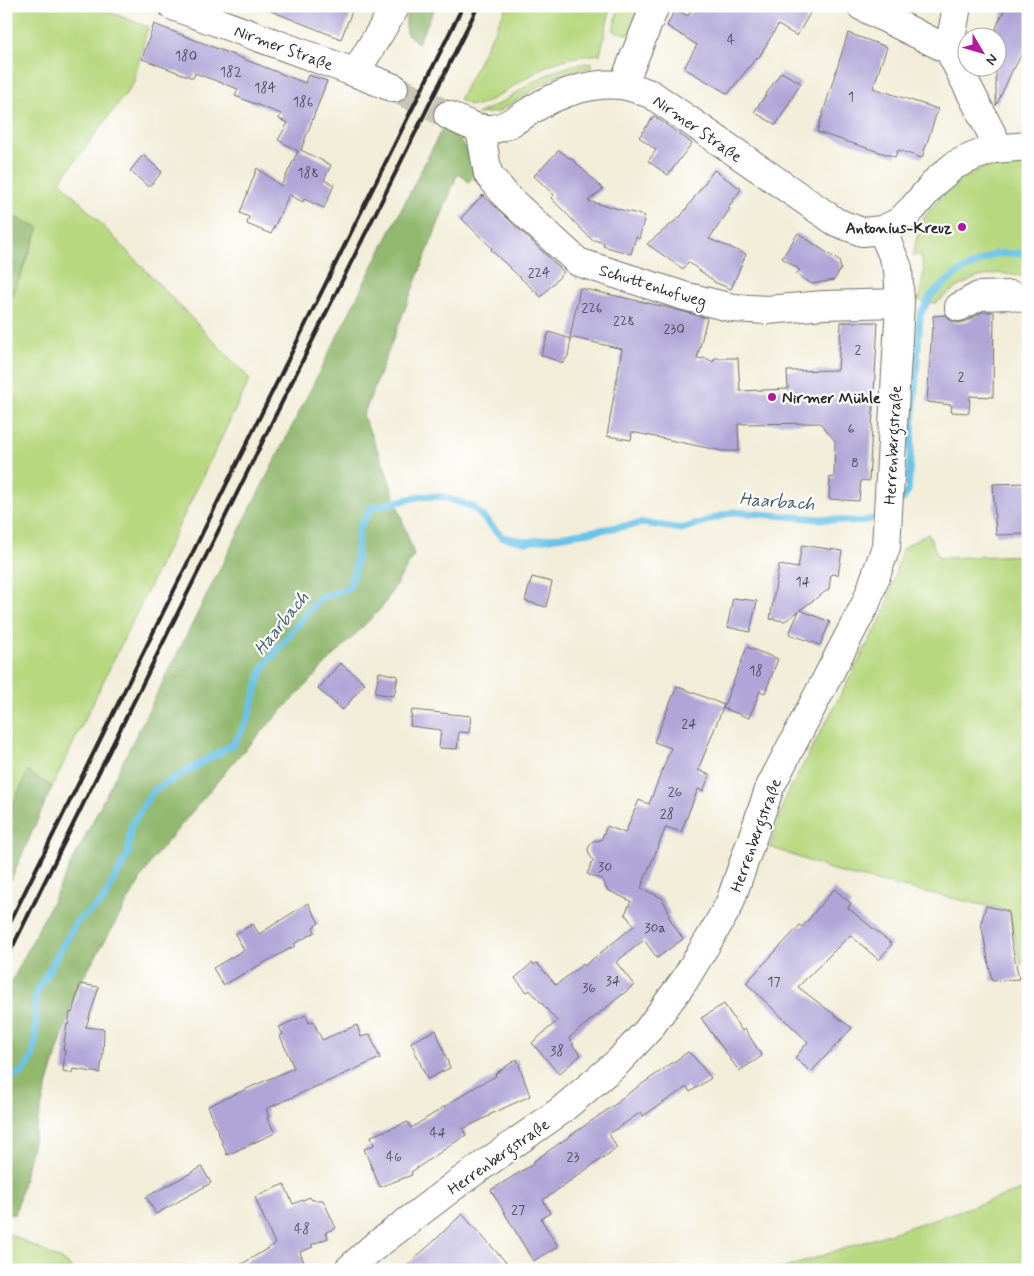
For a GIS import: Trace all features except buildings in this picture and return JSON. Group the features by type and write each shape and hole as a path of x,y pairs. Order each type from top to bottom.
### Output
{"street":[{"name":"Nirmer Straße","path":"173,6 394,88"},
{"path":"355,73 396,6"},
{"path":"623,85 655,6"},
{"path":"861,6 949,50 1000,148"},
{"path":"949,50 957,6"},
{"name":"Nirmer Straße","path":"448,115 480,128 494,129 513,122 540,105 559,96 595,85 623,85 651,94 836,222 862,232 882,230"},
{"name":"Schuttenhofweg","path":"480,128 488,174 508,198 578,262 684,296 733,308 767,310 824,305 900,303"},
{"path":"882,230 899,222 937,180 955,165 1000,148 1028,146"},
{"name":"Herrenbergstraße","path":"348,1270 370,1250 458,1183 559,1112 617,1063 648,1030 684,981 729,905 770,787 866,603 886,547 900,303 898,268 882,230"},
{"path":"959,307 979,296 1011,295 1028,299"}],"green space":[{"path":"6,6 94,6 148,27 133,84 60,181 250,379 52,787 28,772 6,818 6,313 39,227 6,214"},
{"path":"413,6 436,6 418,43 406,33 406,17"},
{"path":"507,6 611,6 600,54 569,58 546,66 489,101 478,106 470,105 459,100"},
{"path":"619,6 643,6 631,35 613,31"},
{"path":"592,62 592,68 575,70 554,77 498,112 477,114 502,102 552,72"},
{"path":"443,127 450,130 465,147 474,147 475,174 469,182 458,173 363,416 384,465 414,555 383,606 236,759 152,860 76,990 43,1100 15,1215 6,1213 6,993"},
{"path":"1028,159 1028,277 998,273 975,278 954,289 936,303 919,301 924,271 921,255 913,256 917,236 925,216 947,190 961,179 980,169 1002,162"},
{"path":"6,214 39,227 6,313"},
{"path":"928,533 939,558 1028,555 1028,958 1021,965 1009,911 841,873 770,847 785,798 885,611 902,549"},
{"path":"28,772 52,787 6,891 6,818"},
{"path":"1028,1188 1028,1270 779,1270"},
{"path":"6,1232 67,1263 73,1270 6,1270"}],"waterway":[{"name":"Haarbach","path":"903,499 908,491 920,315 931,295 956,274 995,254 1028,253"},
{"name":"Haarbach","path":"6,1080 23,1072 33,1056 36,1037 35,995 77,921 102,902 128,854 131,826 153,791 234,744 247,721 263,668 319,598 349,588 355,570 359,529 371,508 422,496 443,497 473,507 502,537 527,542 643,523 682,529 733,512 862,522 871,519"}],"tunnel":[{"path":"394,88 448,115"}],"railway":[{"path":"6,930 463,6"},
{"path":"6,960 478,6"}],"place":[{"name":"Antonius-Kreuz","path":"962,227"},
{"name":"Nirmer Mühle","path":"772,397"}]}
